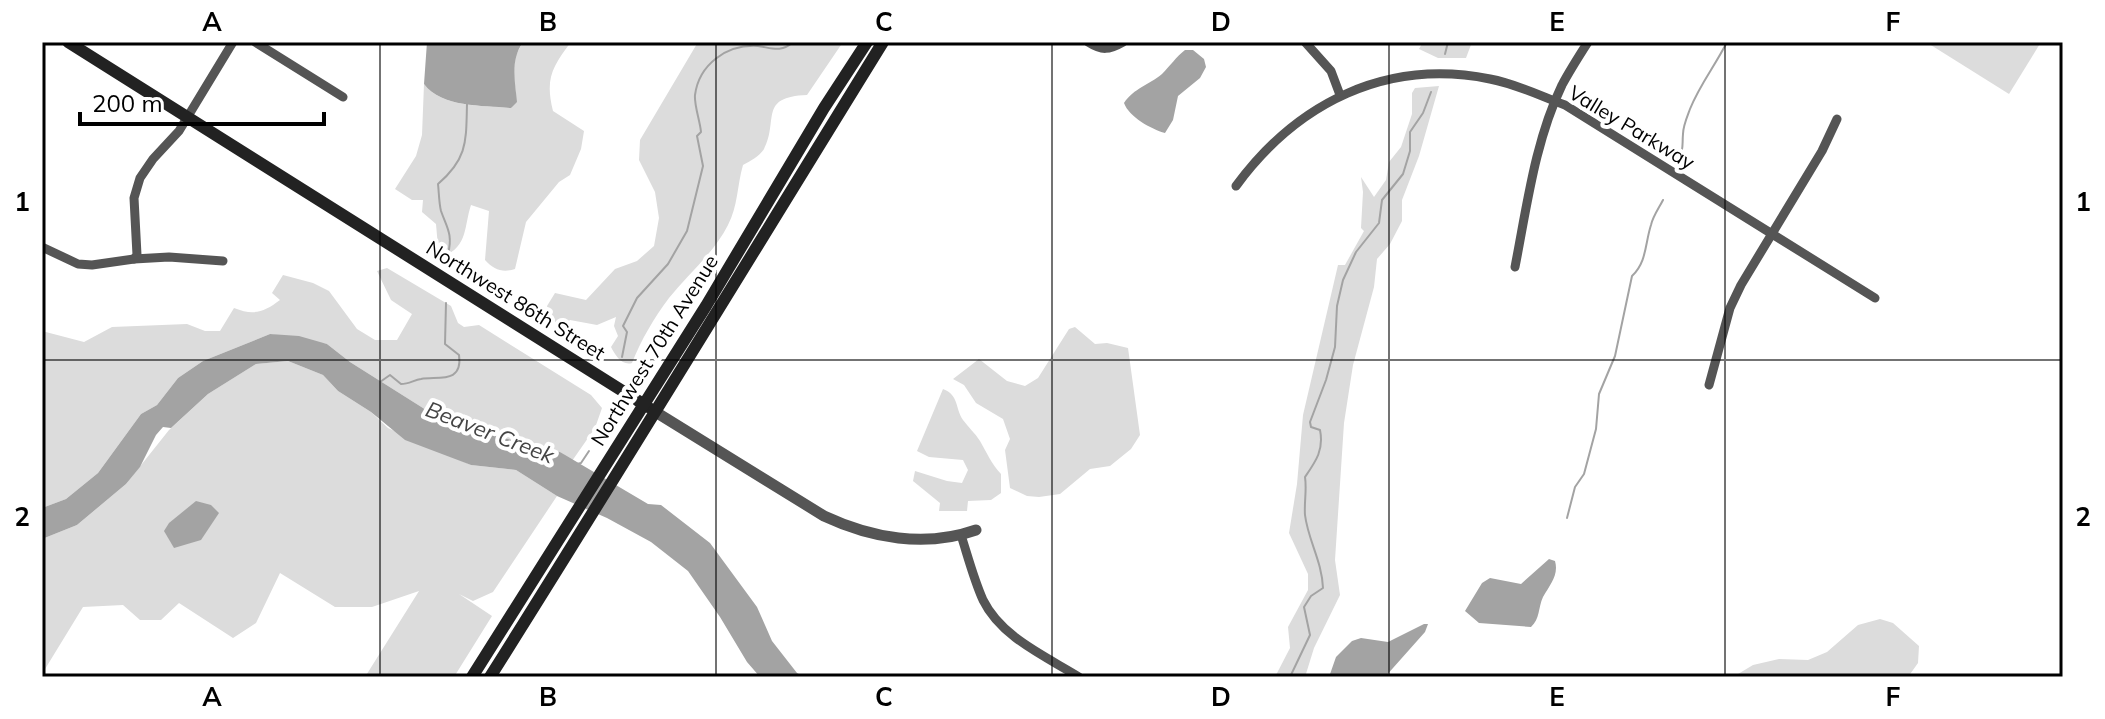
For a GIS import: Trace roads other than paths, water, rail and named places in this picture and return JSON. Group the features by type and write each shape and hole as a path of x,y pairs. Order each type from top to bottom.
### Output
{"main road":[{"name":"Northwest 86th Street","path":"68,42 649,408"},
{"name":"Northwest 70th Avenue","path":"490,677 625,462 649,408 867,42"},
{"name":"Northwest 70th Avenue","path":"472,677 612,454 718,313 883,42"}],"street":[{"path":"134,259 137,255 134,198 140,178 153,159 172,141 233,42"},
{"path":"255,42 343,97"},
{"path":"1088,42 1099,49 1108,49 1123,42"},
{"path":"1305,42 1331,71 1340,95"},
{"path":"1515,267 1536,162 1565,81 1588,42"},
{"name":"Valley Parkway","path":"1236,186 1274,140 1297,121 1340,95 1405,75 1451,73 1510,84 1556,102 1875,298"},
{"path":"840,84 853,92"},
{"path":"1709,385 1730,308 1764,243 1822,151 1837,119"},
{"path":"42,247 78,264 169,257 223,261"},
{"name":"Northwest 86th Street","path":"649,408 824,516 852,529 897,538 961,535 976,530"},
{"path":"961,535 985,603 1002,626 1079,677"}],"waterway":[{"path":"622,357 627,332 623,326 637,298 668,264 687,231 703,166 697,136 701,132 695,99 702,74 716,58 735,49 746,46 780,49 793,42"},
{"path":"1445,54 1448,42"},
{"path":"1679,159 1690,109 1727,42"},
{"path":"1290,677 1310,635 1304,607 1311,596 1323,588 1305,515 1305,477 1320,449 1320,430 1311,427 1310,422 1335,347 1337,306 1343,280 1356,252 1379,223 1382,200 1403,174 1410,151 1410,132 1423,113 1431,92"},
{"path":"448,254 450,236 441,211 438,184 460,157 467,104"},
{"path":"1567,518 1575,487 1584,474 1596,429 1599,394 1615,356 1632,276 1643,258 1652,222 1663,200"},
{"path":"380,382 390,375 404,384 448,377 457,371 459,355 445,344 446,303"},
{"path":"577,464 589,451"}],"water label":[{"name":"Beaver Creek","path":"490,432"}]}
